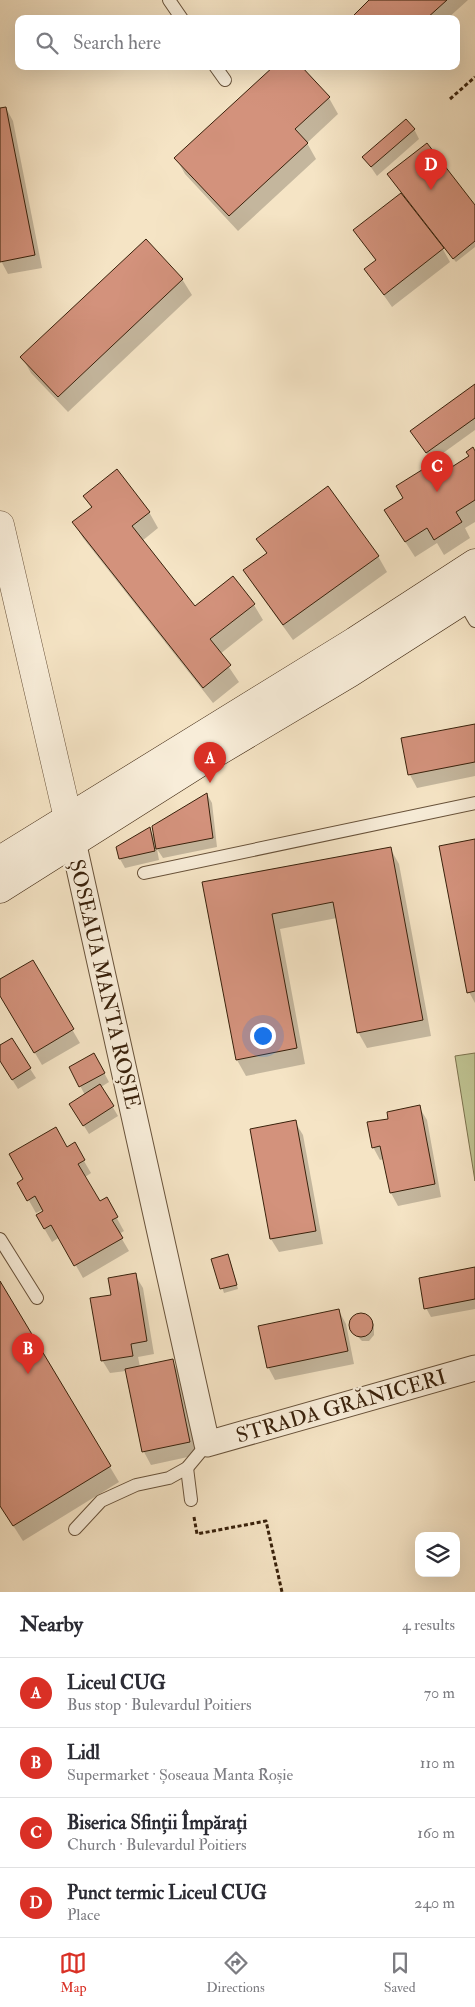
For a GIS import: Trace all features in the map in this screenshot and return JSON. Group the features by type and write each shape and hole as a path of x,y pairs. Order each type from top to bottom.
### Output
{"main road":[{"name":"ȘOSEAUA MANTA ROȘIE","path":"0,525 8,600 71,831"},
{"path":"0,889 71,831 346,646 466,599 475,563"},
{"path":"0,860 71,831"}],"street":[{"name":"ȘOSEAUA MANTA ROȘIE","path":"71,831 207,1444"},
{"name":"STRADA GRĂNICERI","path":"207,1444 475,1368"}],"lane":[{"path":"169,0 179,15"},
{"path":"218,70 225,80"},
{"path":"144,873 475,803"},
{"path":"0,1239 37,1298"},
{"path":"75,1529 102,1501 136,1485 169,1478 187,1468 207,1444"},
{"path":"187,1468 191,1500"}],"path":[{"path":"450,99 475,77"},
{"path":"197,1534 266,1521 282,1592"}],"green space":[{"path":"475,1053 475,1181 455,1056"}],"building":[{"path":"369,0 447,0 430,15 354,15"},
{"path":"270,70 305,70 330,97 295,129 308,143 229,216 174,158"},
{"path":"6,107 35,255 0,262 0,108"},
{"path":"406,119 415,129 371,167 362,157"},
{"path":"427,143 475,205 475,241 453,259 387,174"},
{"path":"401,193 444,248 384,295 364,269 376,260 353,230"},
{"path":"146,239 183,279 58,397 20,357"},
{"path":"475,384 475,418 426,453 410,431"},
{"path":"473,447 475,451 475,500 456,512 462,522 434,540 427,528 405,542 384,510 403,498 396,486 425,468 433,479 469,456 466,452"},
{"path":"117,469 150,512 132,526 195,606 233,576 255,604 210,639 231,665 203,688 72,522 92,507 83,496"},
{"path":"328,486 379,556 283,625 243,570 267,553 256,539"},
{"path":"475,724 475,762 408,775 401,738"},
{"path":"207,793 213,838 156,849 152,826"},
{"path":"150,827 155,851 119,859 116,847"},
{"path":"475,839 475,991 467,993 439,846"},
{"path":"391,847 423,1020 357,1033 333,902 272,914 297,1048 236,1060 202,882"},
{"path":"33,960 74,1029 34,1053 0,996 0,979"},
{"path":"12,1038 31,1068 12,1080 0,1061 0,1045"},
{"path":"94,1053 105,1073 79,1087 69,1067"},
{"path":"100,1084 114,1106 83,1126 69,1104"},
{"path":"420,1105 435,1184 390,1193 380,1146 372,1148 367,1122 388,1119 387,1112"},
{"path":"296,1120 316,1231 270,1239 250,1129"},
{"path":"56,1127 67,1147 75,1142 85,1160 78,1164 100,1201 107,1197 118,1217 112,1220 123,1238 74,1266 51,1225 44,1229 36,1215 43,1211 35,1196 27,1201 17,1183 23,1179 9,1154"},
{"path":"228,1254 237,1285 220,1289 211,1259"},
{"path":"475,1267 475,1299 424,1309 419,1278"},
{"path":"136,1273 147,1341 131,1344 133,1356 101,1361 90,1298 111,1295 108,1278"},
{"path":"0,1281 111,1466 13,1526 0,1506"},
{"path":"339,1309 348,1351 267,1368 258,1326"},
{"path":"361,1313 370,1316 373,1325 370,1334 361,1337 352,1334 349,1325 352,1316"},
{"path":"173,1359 190,1442 142,1452 125,1369"}],"place":[{"name":"Punct termic Liceul CUG","path":"431,190"},
{"name":"Biserica Sfinții Împărați","path":"437,492"},
{"name":"Liceul CUG","path":"210,783"},
{"name":"Lidl","path":"28,1374"}]}
